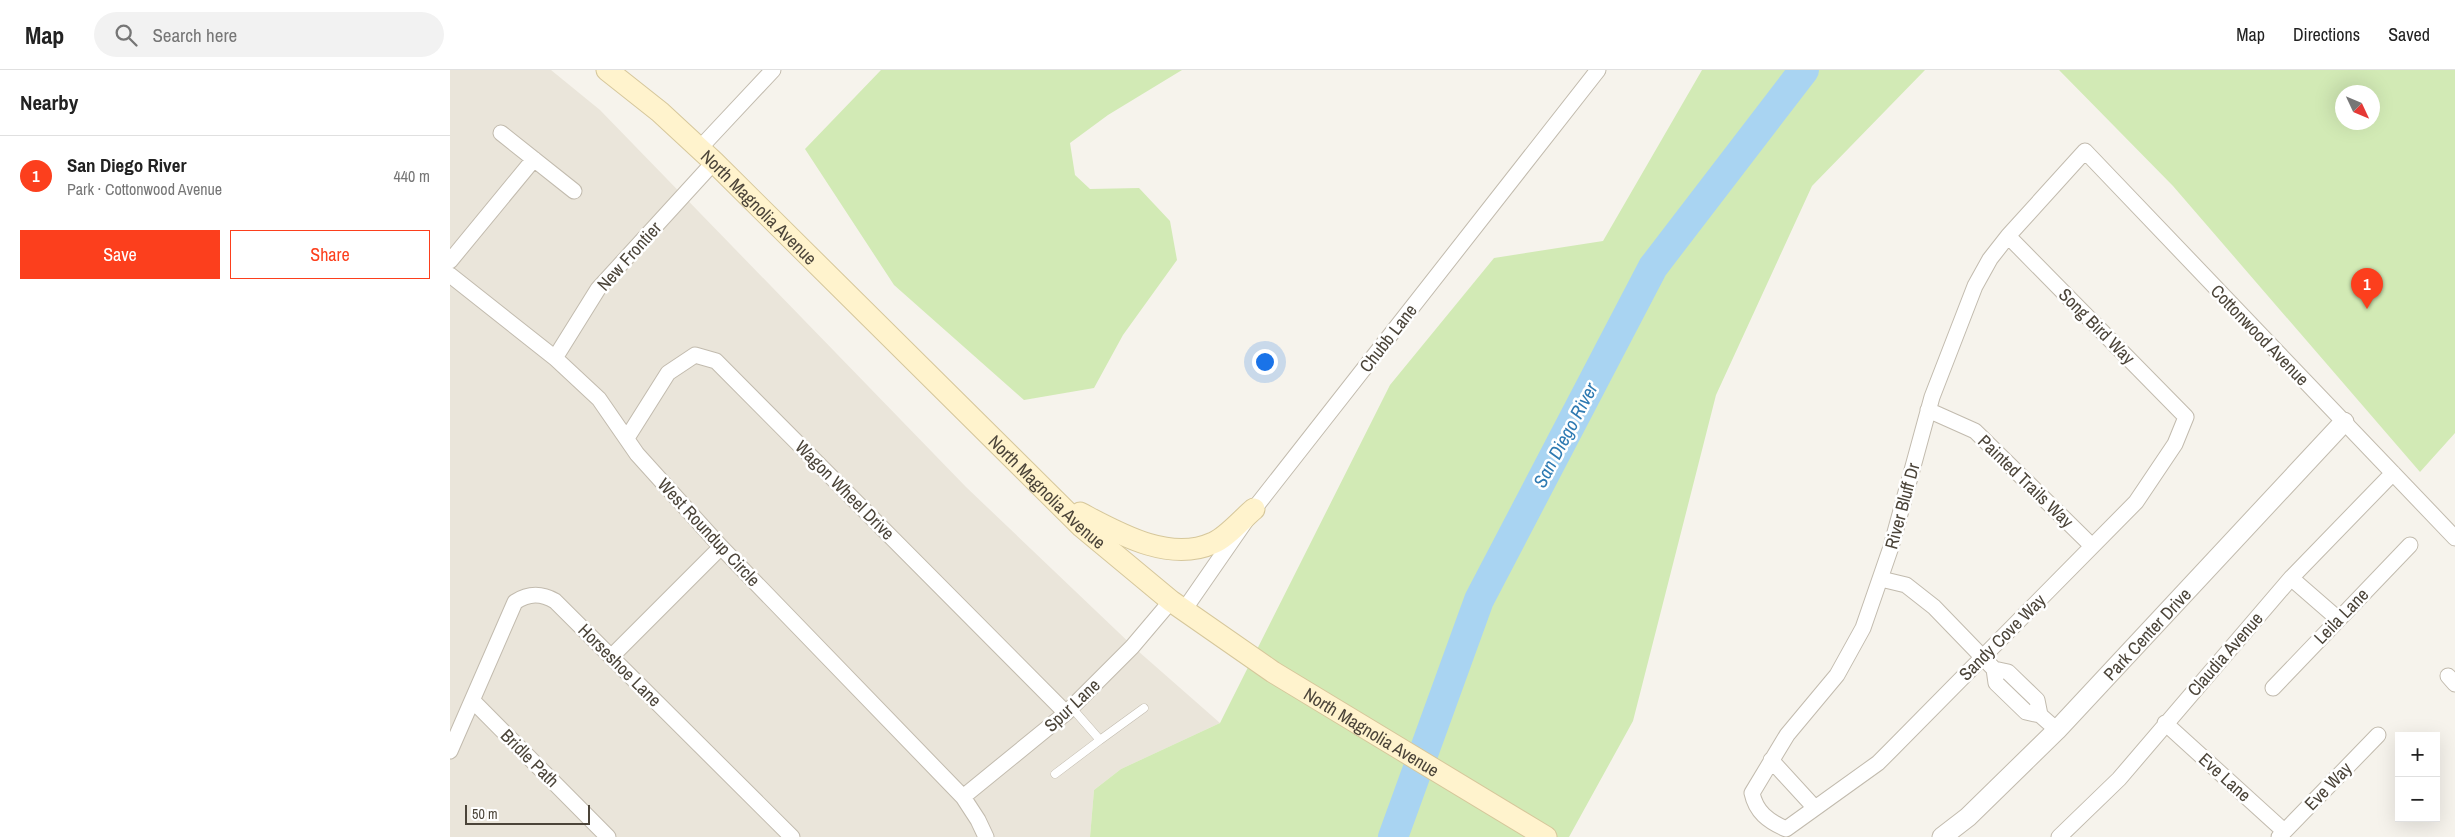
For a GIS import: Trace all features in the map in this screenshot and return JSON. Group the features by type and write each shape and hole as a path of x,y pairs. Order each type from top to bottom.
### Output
{"main road":[{"name":"North Magnolia Avenue","path":"607,70 660,112 706,155 1082,527 1177,606 1273,672 1546,837"},
{"path":"1055,501 1116,532 1150,546 1180,550 1214,543 1254,509"}],"street":[{"name":"New Frontier","path":"555,358 598,289 773,70"},
{"name":"Chubb Lane","path":"1177,606 1598,70"},
{"path":"501,133 574,191"},
{"name":"Cottonwood Avenue","path":"2066,170 2085,151 2455,538"},
{"path":"450,262 534,159"},
{"name":"River Bluff Dr","path":"1786,829 1773,823 1761,814 1752,793 1787,735 1837,675 1863,628 1881,579 1928,410 1974,286 1990,259 2008,236 2066,170"},
{"name":"Song Bird Way","path":"2008,236 2186,417"},
{"name":"West Roundup Circle","path":"450,275 555,358 599,399 637,454 721,547 963,797 978,820 986,837"},
{"name":"Wagon Wheel Drive","path":"627,438 668,373 695,355 716,360 1069,711"},
{"name":"Painted Trails Way","path":"1928,410 1975,431 2092,546"},
{"name":"Sandy Cove Way","path":"1786,829 1878,763 2136,502 2175,444 2186,417"},
{"name":"Park Center Drive","path":"1942,837 1968,818 2057,730 2344,422"},
{"name":"Claudia Avenue","path":"2061,836 2119,779 2290,578 2393,473"},
{"name":"Leila Lane","path":"2273,688 2337,618 2410,545"},
{"path":"612,656 721,547"},
{"path":"2290,578 2337,618"},
{"path":"1881,579 1906,584 1934,607 1994,669 2008,672 2037,700 2040,715 2057,730"},
{"name":"Horseshoe Lane","path":"450,751 473,701 508,614 515,602 524,596 545,595 556,601 792,837"},
{"name":"Spur Lane","path":"963,797 1069,711 1132,647 1177,606"},
{"name":"Bridle Path","path":"473,701 608,837"},
{"name":"Eve Lane","path":"2165,723 2282,834"},
{"name":"Eve Way","path":"2282,834 2378,735"},
{"path":"1772,760 1815,808"}],"lane":[{"path":"1055,774 1144,708"},
{"path":"1069,711 1100,740"}],"shaded area":[{"path":"450,70 551,70 600,110 966,487 1138,651 1220,723 1121,769 1094,790 1090,837 450,837"}],"green space":[{"path":"881,70 1182,70 1108,115 1070,143 1075,175 1090,189 1139,188 1170,221 1177,260 1123,335 1094,388 1024,400 894,285 805,149"},
{"path":"1702,70 1925,70 1812,186 1716,395 1633,721 1569,837 1090,837 1094,790 1121,769 1220,723 1390,385 1494,258 1603,241"},
{"path":"2059,70 2455,70 2455,433 2420,472 2173,186"}],"waterway":[{"name":"San Diego River","path":"1393,837 1479,600 1653,267 1804,70"}],"place":[{"name":"San Diego River","path":"2367,309"}]}
